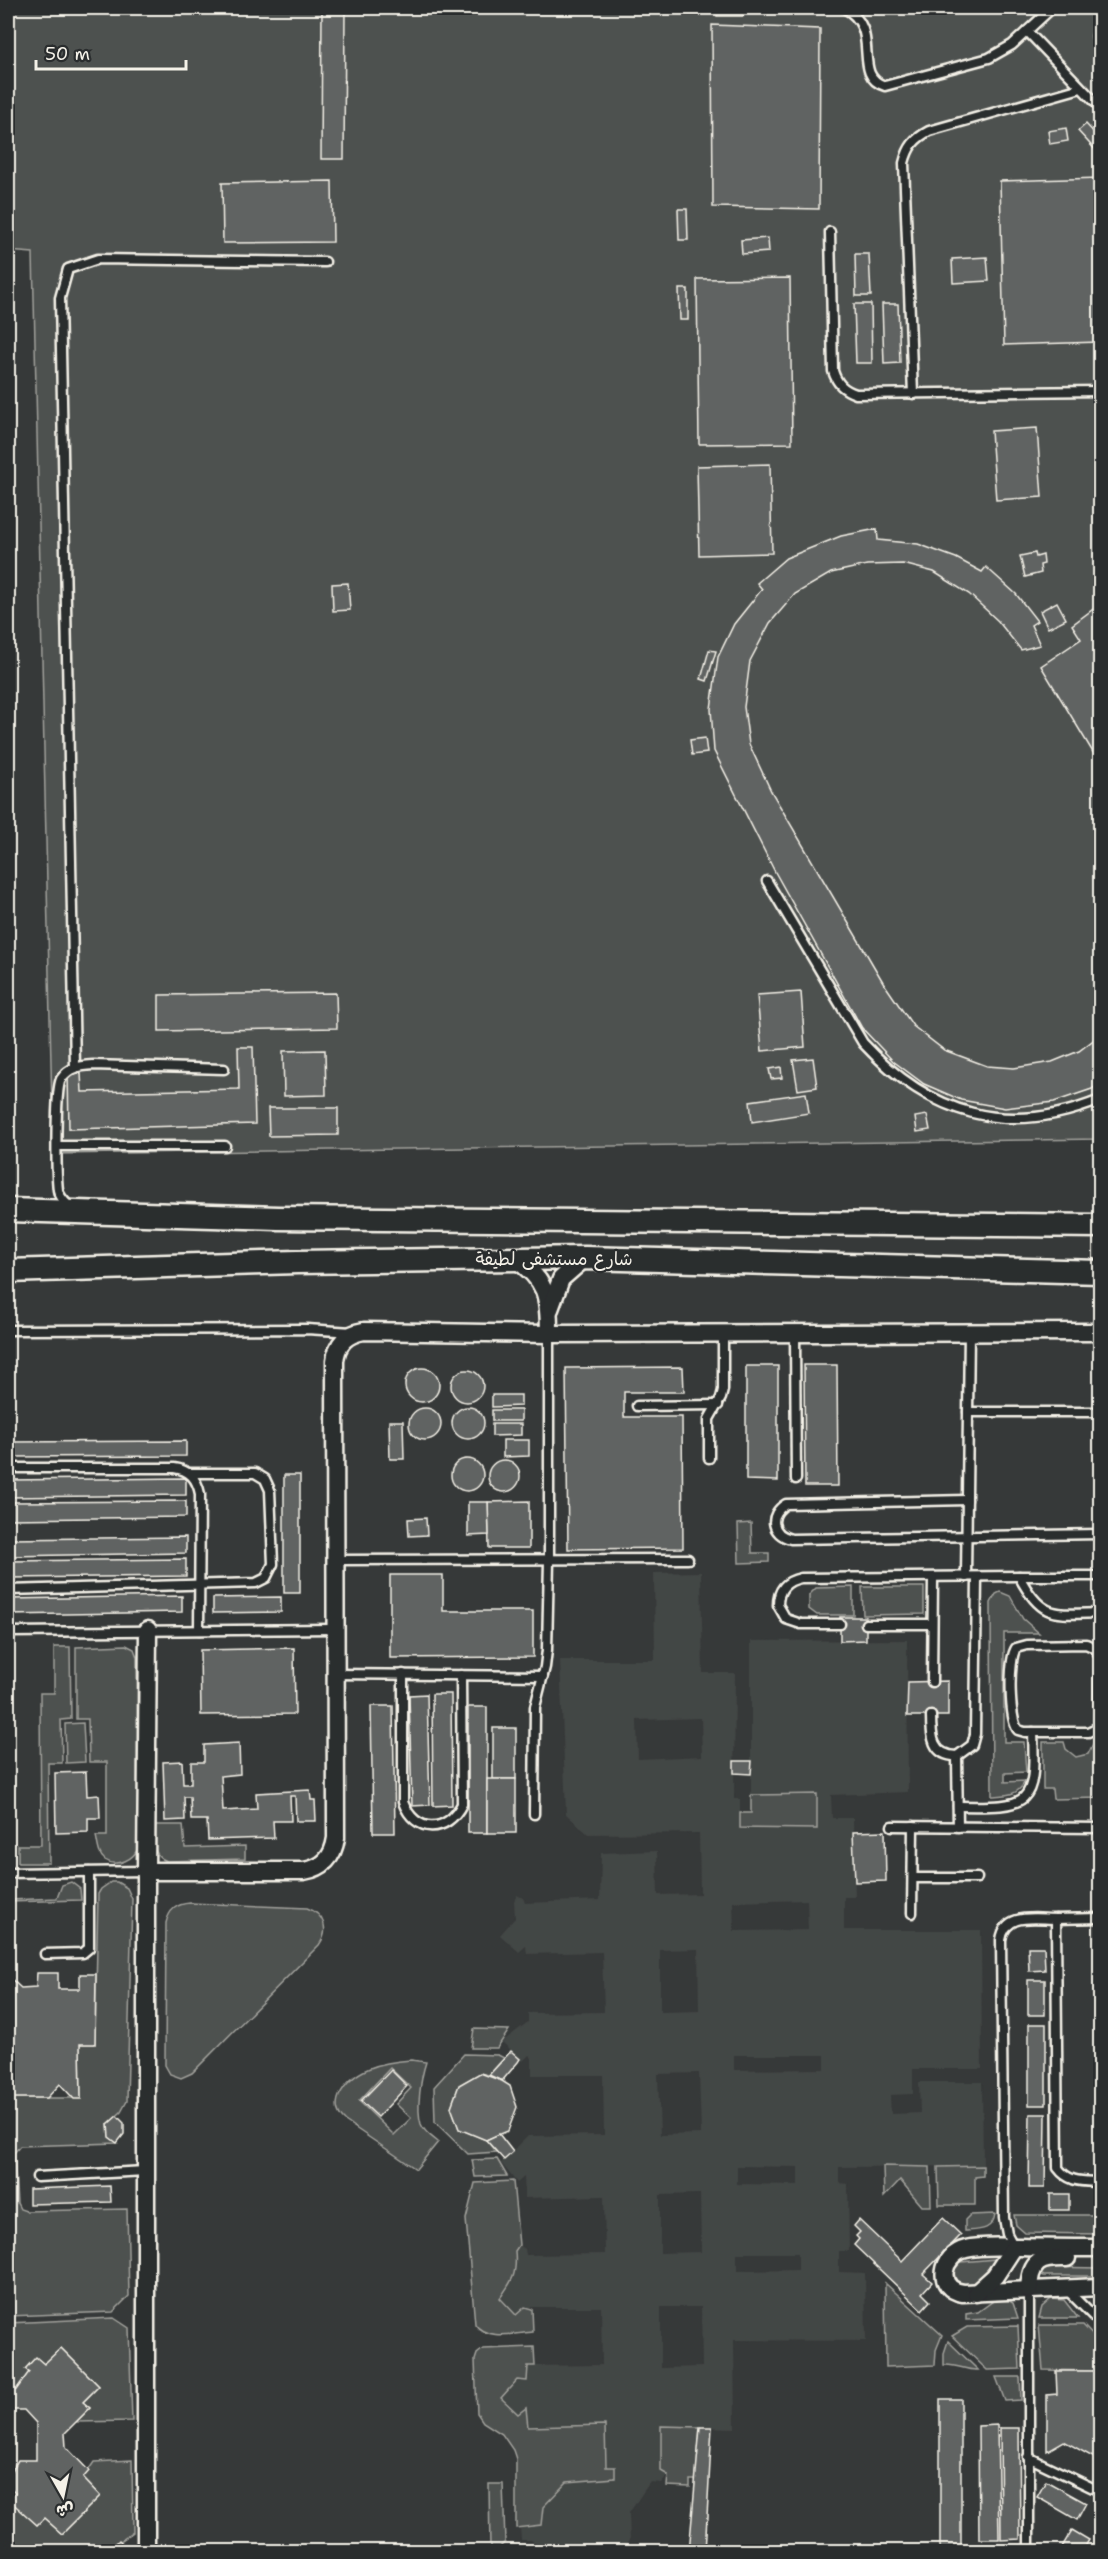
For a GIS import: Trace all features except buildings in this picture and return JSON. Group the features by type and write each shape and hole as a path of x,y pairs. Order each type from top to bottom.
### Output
{"main road":[{"name":"شارع مستشفى لطيفة","path":"8,1210 267,1218 1101,1226"},
{"name":"شارع مستشفى لطيفة","path":"8,1271 297,1262 585,1258 1101,1272"}],"street":[{"path":"549,1313 561,1279 585,1258"},
{"path":"515,1259 528,1268 543,1285 549,1313 549,1334"},
{"path":"146,1871 304,1870 314,1869 324,1864 331,1856 336,1838 334,1629 336,1351 341,1342 355,1332 723,1334 1101,1332"},
{"path":"146,2552 145,2172 148,1630"},
{"path":"976,2293 995,2276 1014,2247"},
{"path":"1101,2248 977,2248 952,2254 947,2262 945,2280 958,2292 976,2293 1101,2287"},
{"path":"1029,2290 1031,2271 1042,2260 1101,2258"}],"lane":[{"path":"844,8 853,13 864,26 868,71 872,79 885,86 988,58 1001,52 1027,32 1052,8"},
{"path":"1101,17 1097,36 1101,53"},
{"path":"1027,32 1101,107"},
{"path":"913,394 904,163 906,152 912,143 928,131 1081,88"},
{"path":"830,232 833,371 836,380 848,392 913,394 1101,391"},
{"path":"75,1067 60,298 68,269 98,259 325,262"},
{"path":"767,881 863,1043 908,1085 934,1100 963,1112 993,1116 1023,1118 1054,1114 1081,1108 1101,1100"},
{"path":"74,1211 58,1192 58,1087 62,1078 75,1067 93,1065 224,1069"},
{"path":"58,1146 225,1146"},
{"path":"42,1210 58,1192"},
{"path":"8,1330 307,1329 355,1332"},
{"path":"966,1577 969,1332"},
{"path":"795,1333 796,1479"},
{"path":"534,1814 535,1707 546,1659 549,1561 549,1334"},
{"path":"710,1458 710,1419 723,1390 723,1334"},
{"path":"637,1406 718,1405"},
{"path":"968,1412 1101,1412"},
{"path":"8,1468 174,1468 190,1473 255,1473 265,1479 270,1490 273,1564 269,1574 256,1583 8,1590"},
{"path":"190,1473 198,1482 200,1494 199,1630"},
{"path":"967,1500 786,1504 778,1508 773,1524 776,1532 791,1539 1101,1534"},
{"path":"335,1560 688,1559"},
{"path":"1019,1576 1031,1599 1041,1608 1057,1613 1101,1613"},
{"path":"840,1624 801,1624 786,1619 778,1605 781,1589 786,1583 801,1578 1101,1576"},
{"path":"931,1716 933,1743 943,1754 957,1756 968,1750 974,1740 977,1577"},
{"path":"932,1682 933,1578"},
{"path":"866,1624 932,1624"},
{"path":"8,1632 334,1629"},
{"path":"1086,1644 1095,1648 1100,1660 1099,1727 1092,1731 1033,1732 1018,1730 1013,1725 1012,1659 1016,1648 1027,1645 1086,1644"},
{"path":"335,1674 543,1676"},
{"path":"403,1674 403,1802 413,1819 432,1826 451,1820 462,1804 461,1675"},
{"path":"958,1806 1010,1806 1022,1800 1030,1790 1034,1778 1033,1732"},
{"path":"957,1756 958,1827"},
{"path":"892,1826 1101,1828"},
{"path":"912,1913 913,1826"},
{"path":"8,1873 146,1871"},
{"path":"45,1954 83,1953 90,1948 89,1872"},
{"path":"913,1878 977,1878"},
{"path":"1014,2247 1007,2234 1004,2218 1001,1940 1005,1927 1017,1919 1101,1918"},
{"path":"1056,1919 1058,2168 1071,2180 1101,2181"},
{"path":"37,2177 145,2172"},
{"path":"1065,2288 1101,2323"},
{"path":"1029,2290 1029,2552"},
{"path":"1029,2457 1095,2489"}],"shaded area":[{"path":"8,8 1100,8 1100,1139 53,1154 33,253 8,251"},
{"path":"751,1523 752,1553 769,1553 769,1562 739,1563 738,1524"},
{"path":"701,1572 703,1673 735,1673 734,1799 740,1799 740,1828 817,1828 817,1794 751,1795 751,1641 907,1640 908,1792 831,1795 832,1818 853,1818 855,1897 844,1897 844,1930 981,1930 982,2069 913,2069 913,2094 890,2095 891,2114 920,2113 919,2082 982,2082 983,2166 839,2167 839,2183 848,2184 849,2251 839,2251 839,2272 865,2273 866,2341 734,2340 735,2428 661,2426 668,2475 661,2483 650,2482 629,2513 630,2540 620,2551 545,2551 531,2540 521,2540 520,2527 541,2525 543,2507 567,2482 615,2478 615,2468 606,2468 605,2425 528,2427 526,2408 518,2414 501,2398 528,2366 602,2365 601,2307 525,2307 516,2315 500,2297 513,2280 516,2264 514,2251 519,2245 525,2249 526,2255 605,2254 604,2196 525,2198 524,2177 517,2183 501,2163 528,2136 604,2135 603,2075 532,2075 532,2058 529,2055 523,2061 502,2042 528,2022 528,2013 604,2012 602,1952 527,1954 526,1946 519,1952 500,1935 515,1918 514,1901 517,1895 523,1898 525,1903 600,1900 601,1853 657,1851 658,1895 700,1894 699,1833 588,1834 566,1814 560,1660 655,1660 654,1573","holes":["701,1718 702,1756 638,1759 637,1720","807,1900 808,1930 734,1931 733,1902","698,1949 699,2011 660,2012 660,1950","734,2055 825,2055 825,2069 734,2070","699,2073 701,2134 660,2135 658,2074","737,2166 798,2167 798,2185 737,2184","700,2194 701,2252 660,2253 660,2195","737,2253 798,2253 798,2270 737,2271","661,2307 701,2307 702,2367 661,2368"]},
{"path":"853,1587 853,1615 817,1615 809,1609 809,1595 816,1588"},
{"path":"862,1587 924,1587 924,1614 863,1615"},
{"path":"1000,1592 1010,1596 1023,1619 1039,1633 1004,1633 1004,1742 1024,1742 1026,1772 1005,1773 1005,1782 1025,1781 1015,1792 992,1796 991,1603 996,1594"},
{"path":"126,1645 134,1649 137,1657 138,1847 125,1861 115,1863 103,1858 96,1836 107,1836 107,1762 89,1762 88,1719 76,1719 76,1647"},
{"path":"54,1647 70,1647 71,1719 61,1720 62,1763 48,1763 49,1863 18,1863 18,1845 41,1845 40,1693 54,1693"},
{"path":"83,1723 85,1762 66,1763 65,1724"},
{"path":"1043,1742 1064,1742 1066,1749 1076,1757 1088,1754 1094,1742 1100,1742 1100,1798 1053,1799 1052,1789 1043,1789"},
{"path":"817,1794 817,1829 740,1828 740,1813 751,1813 751,1795"},
{"path":"154,1825 183,1825 185,1848 245,1846 245,1859 167,1861 162,1859 156,1851"},
{"path":"71,1882 80,1889 81,1900 8,1902 8,1889 10,1900 57,1898 62,1885"},
{"path":"111,1882 117,1882 127,1888 132,1899 127,2101 121,2112 108,2124 109,2136 117,2143 20,2146 14,2153 17,2203 20,2209 26,2211 127,2209 129,2296 113,2312 8,2316 8,2107 13,2098 81,2098 80,2044 95,2044 98,1894"},
{"path":"190,1903 307,1908 318,1914 325,1928 319,1945 192,2073 181,2078 170,2074 165,2065 166,1923 174,1908"},
{"path":"474,2029 509,2030 497,2048 471,2048"},
{"path":"464,2054 498,2055 504,2058 489,2075 480,2073 459,2085 451,2107 459,2129 486,2140 496,2152 468,2154 435,2122 434,2087"},
{"path":"400,2061 426,2062 420,2093 420,2118 424,2129 438,2142 416,2169 345,2121 340,2116 337,2106 339,2096 345,2086 360,2073 379,2065","holes":["390,2068 411,2088 396,2104 411,2118 394,2135 359,2101"]},
{"path":"497,2159 507,2176 475,2177 472,2160"},
{"path":"883,2166 930,2167 931,2206 922,2206 900,2180 884,2197"},
{"path":"983,2166 983,2176 975,2177 975,2205 939,2205 938,2167"},
{"path":"513,2181 519,2245 515,2251 513,2276 500,2298 516,2315 525,2307 532,2309 533,2332 486,2333 475,2324 466,2219 475,2183"},
{"path":"995,2214 994,2220 988,2227 965,2231 965,2220 970,2215"},
{"path":"1014,2215 1100,2215 1100,2234 1025,2233 1016,2225"},
{"path":"996,2259 973,2287 964,2287 955,2281 954,2270 961,2262"},
{"path":"1043,2267 1100,2268 1100,2276 1044,2276 1040,2274"},
{"path":"885,2283 942,2335 936,2350 935,2365 886,2367"},
{"path":"996,2299 1013,2303 1018,2318 966,2320 966,2314 978,2312"},
{"path":"1051,2299 1064,2300 1078,2318 1039,2318 1042,2307"},
{"path":"114,2318 129,2328 132,2421 76,2422 90,2408 83,2402 99,2386 61,2348 44,2364 36,2358 26,2369 29,2372 16,2390 8,2392 8,2323"},
{"path":"1039,2325 1083,2325 1100,2343 1100,2371 1043,2370"},
{"path":"1018,2326 1020,2369 987,2370 952,2336 967,2327"},
{"path":"948,2341 978,2370 944,2365 944,2353"},
{"path":"534,2347 535,2366 528,2366 527,2381 517,2380 501,2398 518,2414 526,2408 528,2427 605,2425 606,2467 615,2467 615,2478 567,2482 543,2507 541,2525 516,2528 516,2459 502,2434 483,2422 477,2413 475,2360 477,2354 483,2349"},
{"path":"996,2377 1020,2377 1021,2400 1005,2401"},
{"path":"661,2426 700,2427 696,2480 690,2480 690,2487 667,2486 668,2475 661,2471"},
{"path":"132,2460 133,2532 111,2548 111,2551 8,2551 8,2498 37,2525 44,2518 62,2534 100,2496 83,2478 94,2462"},
{"path":"489,2484 503,2484 505,2542 499,2548 490,2549"}]}
